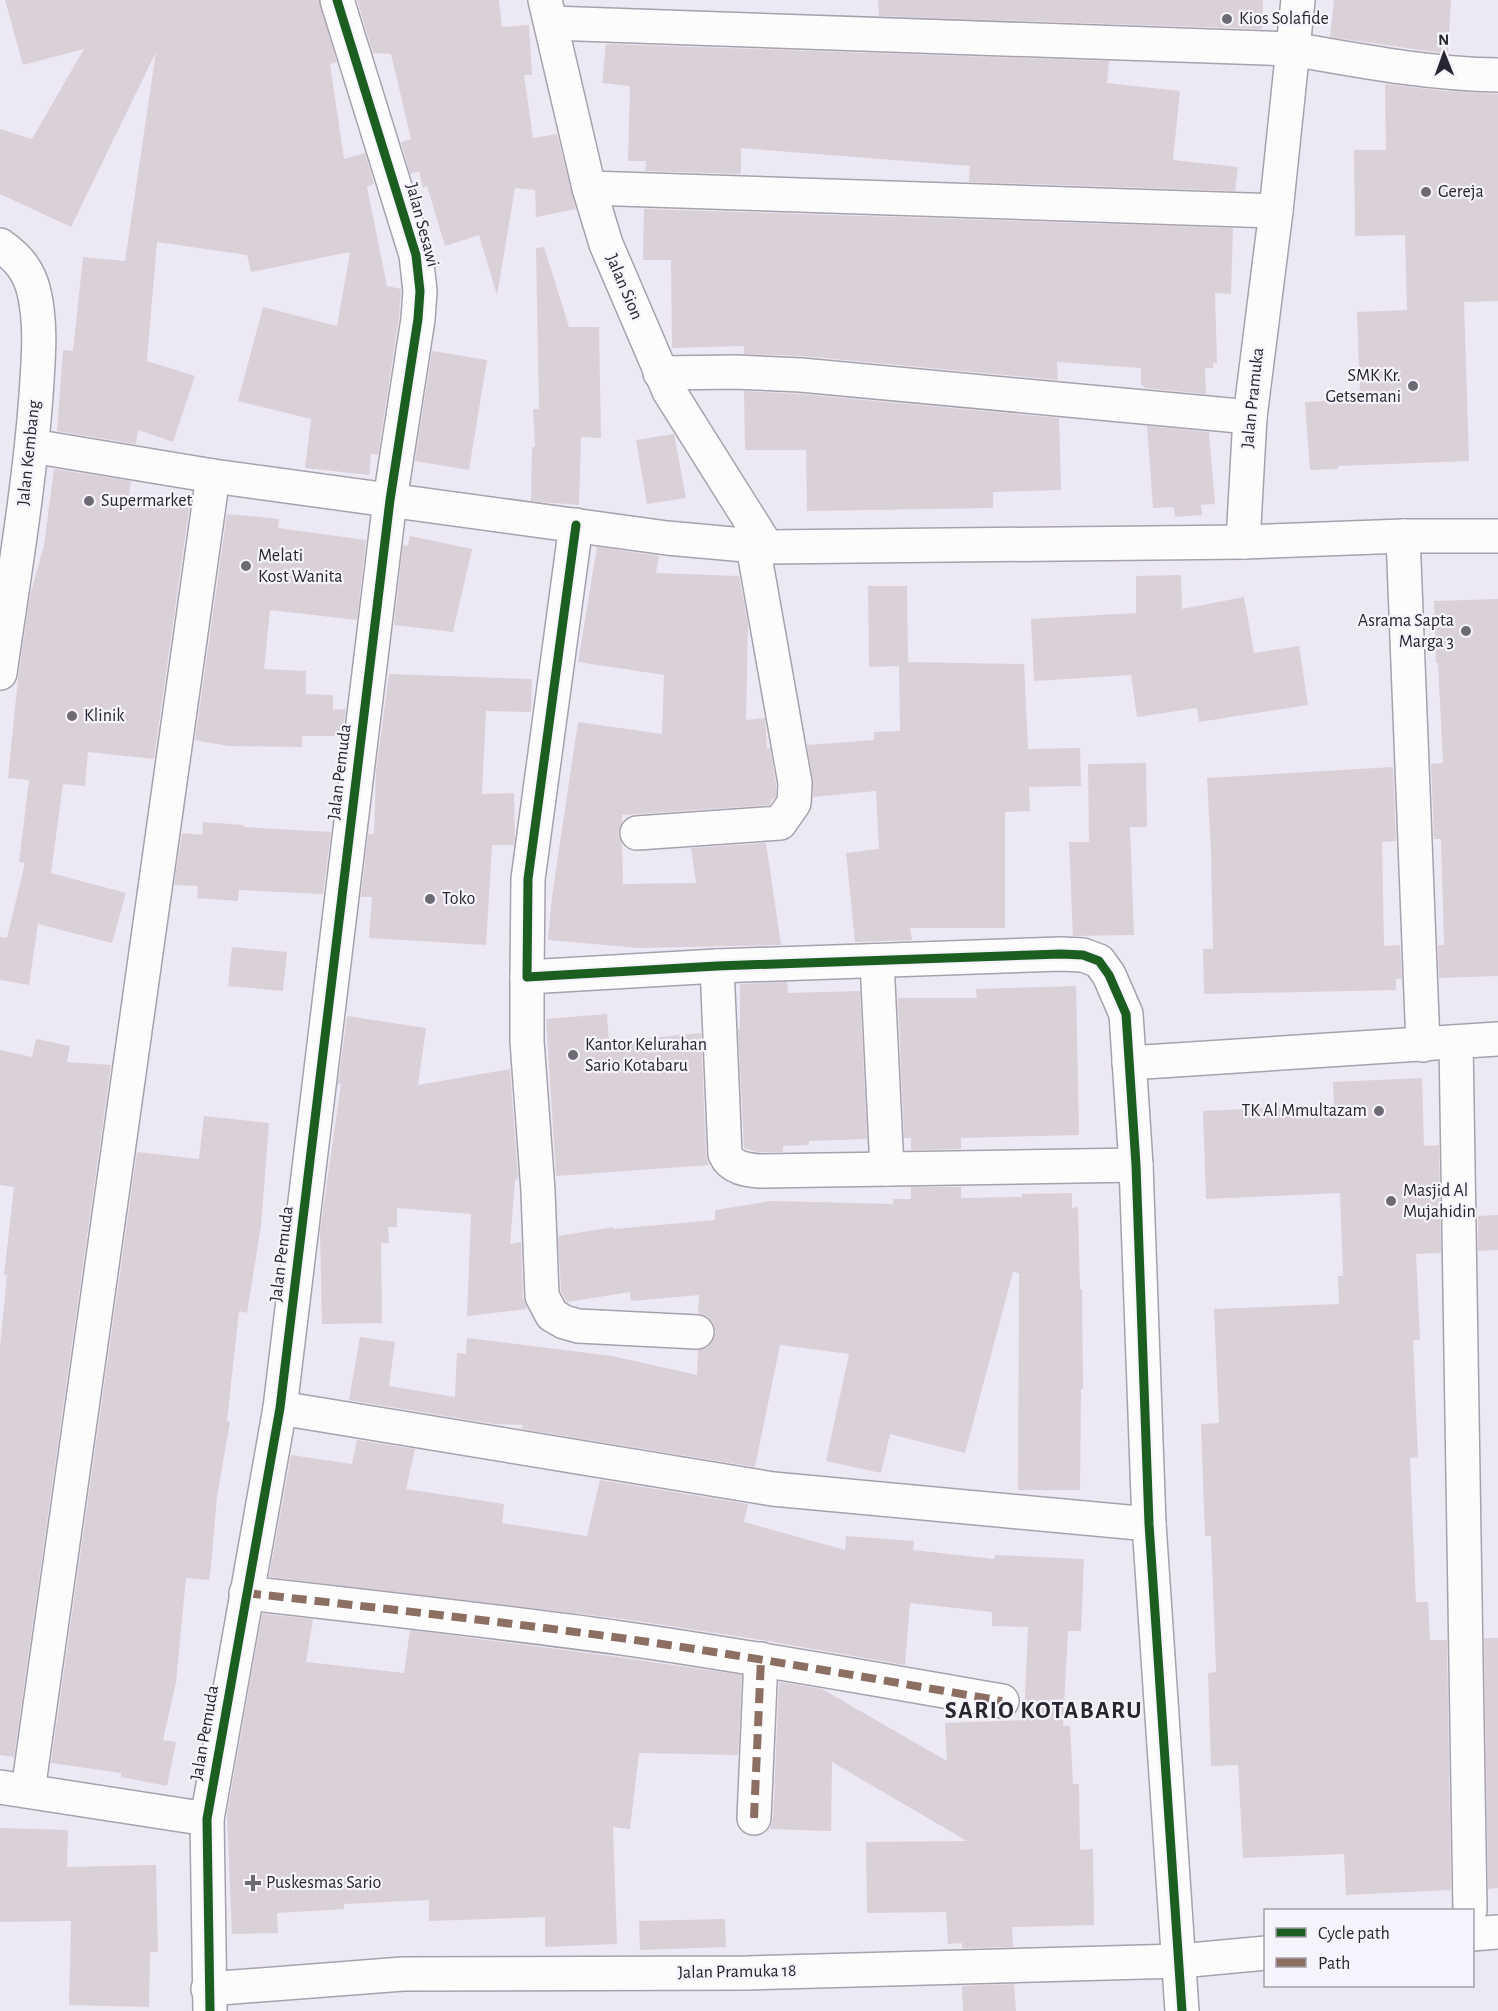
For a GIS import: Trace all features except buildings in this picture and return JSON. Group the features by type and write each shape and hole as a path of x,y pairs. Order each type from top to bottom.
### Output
{"street":[{"name":"Jalan Sesawi","path":"337,0 416,255 420,291 418,319 390,500"},
{"name":"Jalan Pramuka","path":"1243,542 1250,417 1276,211 1298,0"},
{"path":"548,11 1292,49 1403,68 1457,74 1498,75"},
{"name":"Jalan Sion","path":"548,11 589,188 606,243 669,391 760,547"},
{"path":"589,188 1276,211"},
{"name":"Jalan Kembang","path":"0,245 14,255 24,267 34,291 39,345 32,446 0,673"},
{"path":"660,373 734,372 801,375 1250,417"},
{"path":"32,446 213,476 667,538 760,547 1243,542 1403,536 1498,536"},
{"path":"207,1819 14,1789 213,476"},
{"name":"Jalan Pemuda","path":"209,2000 207,1819 280,1408 390,500"},
{"path":"576,525 528,879 527,1041 538,1191 542,1296 552,1315 578,1326 697,1332"},
{"path":"1403,536 1423,1045"},
{"path":"637,832 780,823 794,803 795,783 760,547"},
{"path":"527,977 717,966 1060,954 1083,955 1099,961 1109,975 1126,1014 1136,1165 1149,1524 1182,2011"},
{"path":"876,961 887,1169"},
{"path":"717,966 725,1154 728,1161 747,1170 760,1171 1136,1165"},
{"path":"1129,1063 1498,1039"},
{"path":"1456,1042 1470,1909"},
{"path":"280,1408 773,1489 1149,1524"},
{"path":"246,1593 598,1635 760,1659 1002,1701"},
{"path":"754,1818 760,1659"},
{"path":"1474,1934 1498,1932"},
{"name":"Jalan Pramuka 18","path":"209,2000 403,1974 747,1973 1180,1961 1264,1953"}],"marked path":[{"path":"246,1593 621,1638 1002,1701"},
{"path":"754,1818 761,1659"}],"cycle path":[{"path":"210,2011 207,1819 280,1408 390,500 418,319 420,291 416,255 337,0"},
{"path":"576,525 528,879 527,977 717,966 1083,955 1099,961 1109,975 1126,1014 1136,1165 1149,1524 1182,2011"}],"place":[{"name":"Kios Solafide","path":"1227,19"},
{"name":"Gereja","path":"1426,192"},
{"name":"SMK Kr. Getsemani","path":"1413,386"},
{"name":"Supermarket","path":"89,501"},
{"name":"Melati Kost Wanita","path":"246,566"},
{"name":"Asrama Sapta Marga 3","path":"1466,631"},
{"name":"Klinik","path":"72,716"},
{"name":"Toko","path":"430,899"},
{"name":"Kantor Kelurahan Sario Kotabaru","path":"573,1055"},
{"name":"TK Al Mmultazam","path":"1379,1111"},
{"name":"Masjid Al Mujahidin","path":"1391,1201"},
{"name":"Puskesmas Sario","path":"253,1883"}],"district":[{"name":"SARIO KOTABARU","path":"1044,1711"}]}
